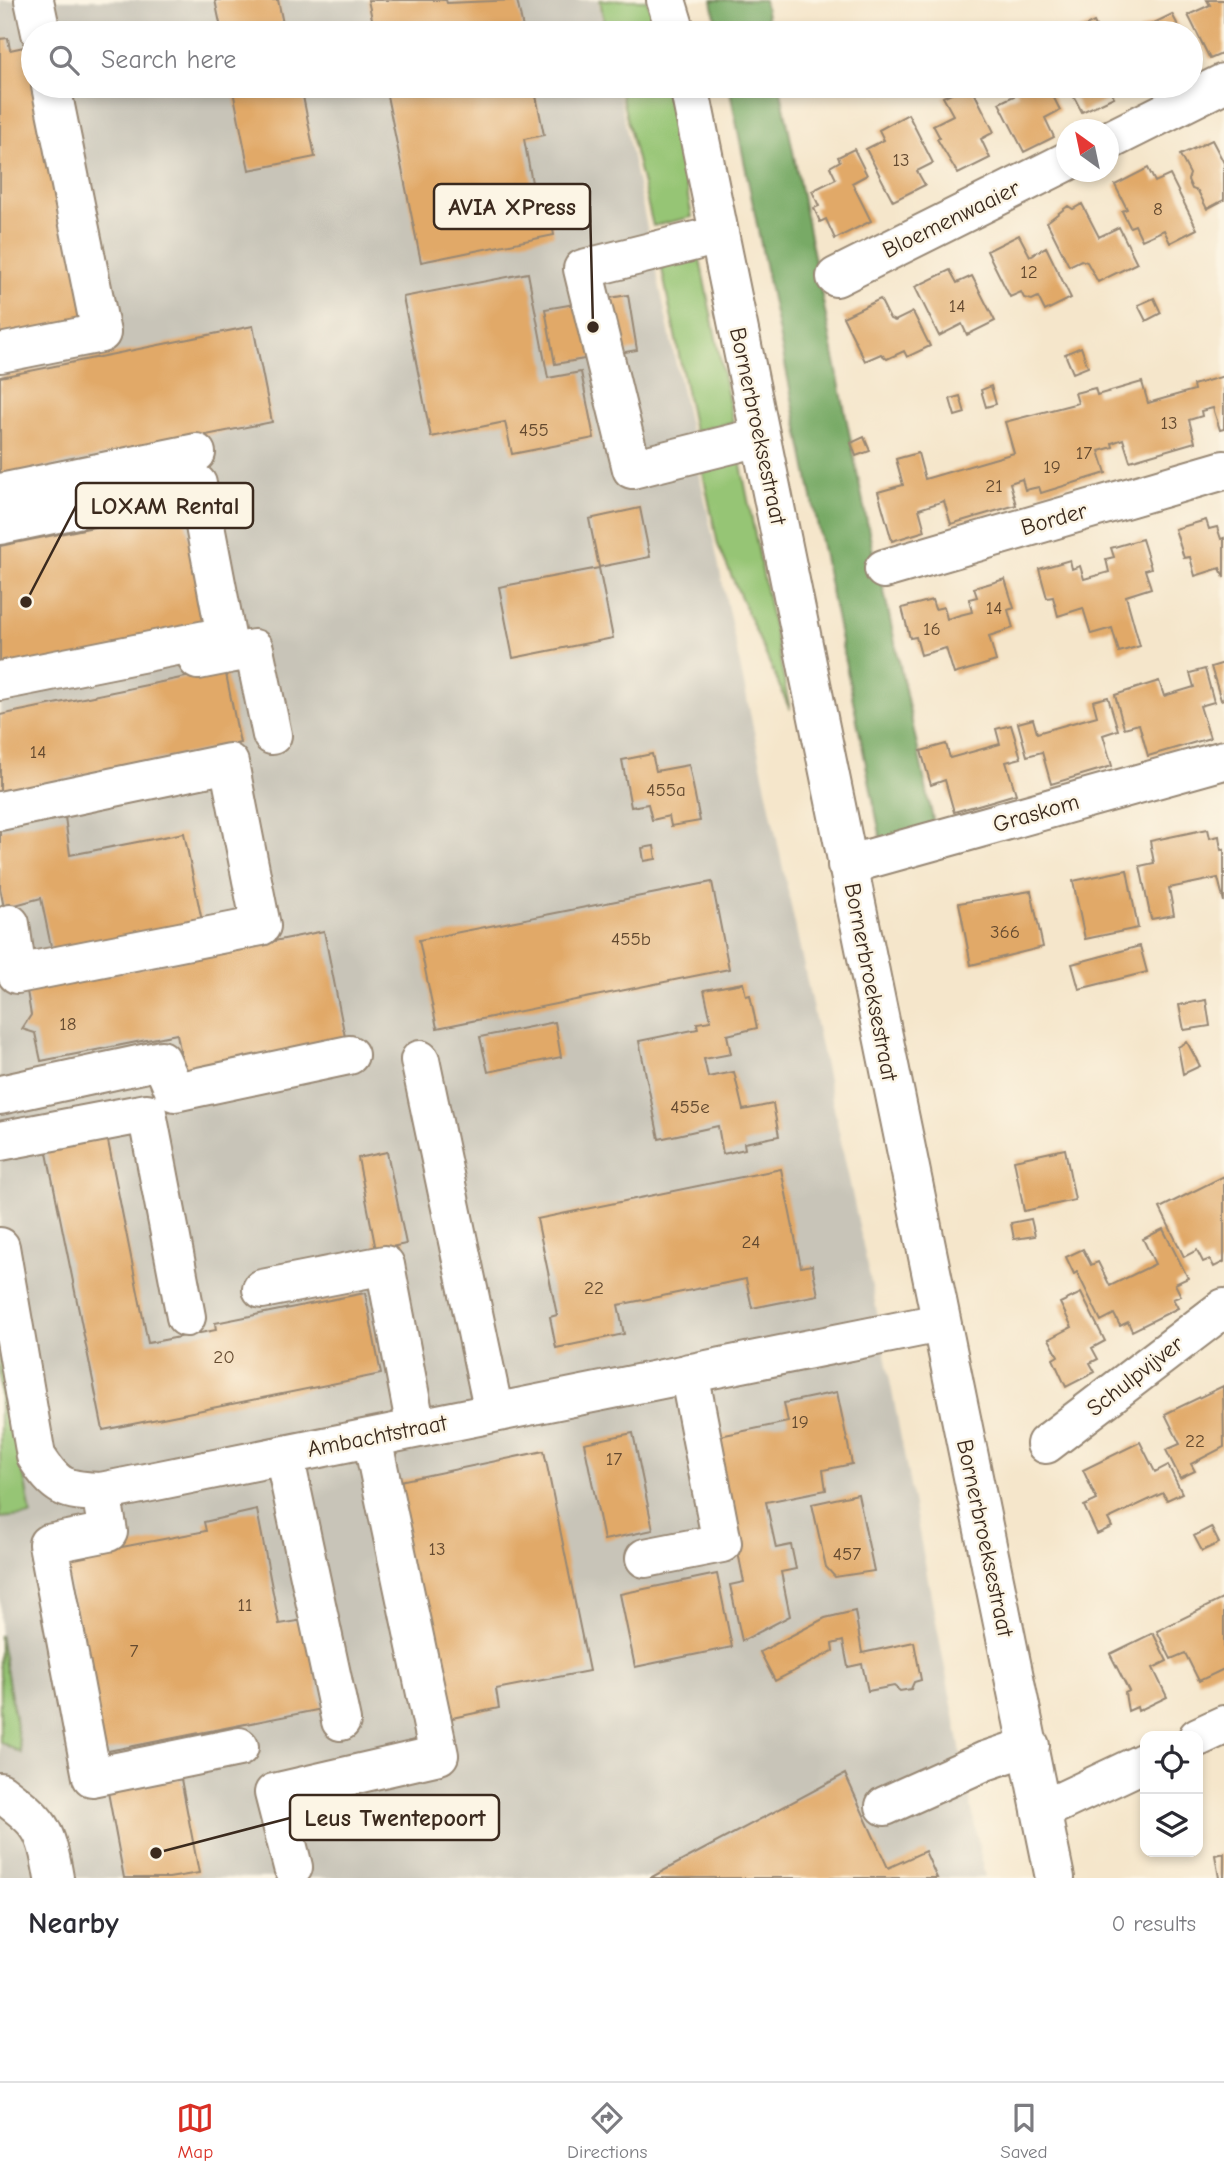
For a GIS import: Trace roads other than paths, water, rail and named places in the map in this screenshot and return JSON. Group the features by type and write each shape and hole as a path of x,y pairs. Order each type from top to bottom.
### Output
{"street":[{"path":"34,0 38,21"},
{"path":"666,0 672,21"},
{"path":"1203,94 1224,83"},
{"path":"0,352 101,332 53,98"},
{"name":"Bornerbroeksestraat","path":"692,98 1055,1878"},
{"path":"1119,136 1194,98"},
{"name":"Bloemenwaaier","path":"836,277 1056,167"},
{"path":"719,235 583,269 632,469 760,437"},
{"path":"0,493 195,453"},
{"name":"Border","path":"884,569 1224,470"},
{"path":"0,525 197,484 226,636 0,681"},
{"path":"0,699 254,649 272,735"},
{"name":"Graskom","path":"847,865 1224,760"},
{"path":"0,811 229,763 261,926 17,974 9,924"},
{"path":"0,1095 161,1060 175,1092 349,1055"},
{"path":"420,1060 494,1413"},
{"path":"0,1141 147,1112 186,1317"},
{"name":"Ambachtstraat","path":"0,1247 36,1456 50,1479 70,1491 101,1492 940,1323"},
{"path":"262,1289 386,1265 416,1428"},
{"name":"Schulpvijver","path":"1046,1444 1224,1308"},
{"path":"645,1558 722,1543 689,1373"},
{"path":"293,1867 274,1793 439,1755 372,1438"},
{"path":"284,1455 341,1721"},
{"path":"101,1492 107,1532 48,1544 92,1777 239,1747"},
{"path":"1203,1735 1224,1725"},
{"path":"885,1806 985,1761 1030,1746"},
{"path":"1041,1811 1140,1764"},
{"path":"0,1792 28,1812 46,1835 54,1878"}],"place":[{"name":"AVIA XPress","path":"593,327"},
{"name":"LOXAM Rental","path":"26,602"},
{"name":"Leus Twentepoort","path":"156,1853"}]}
